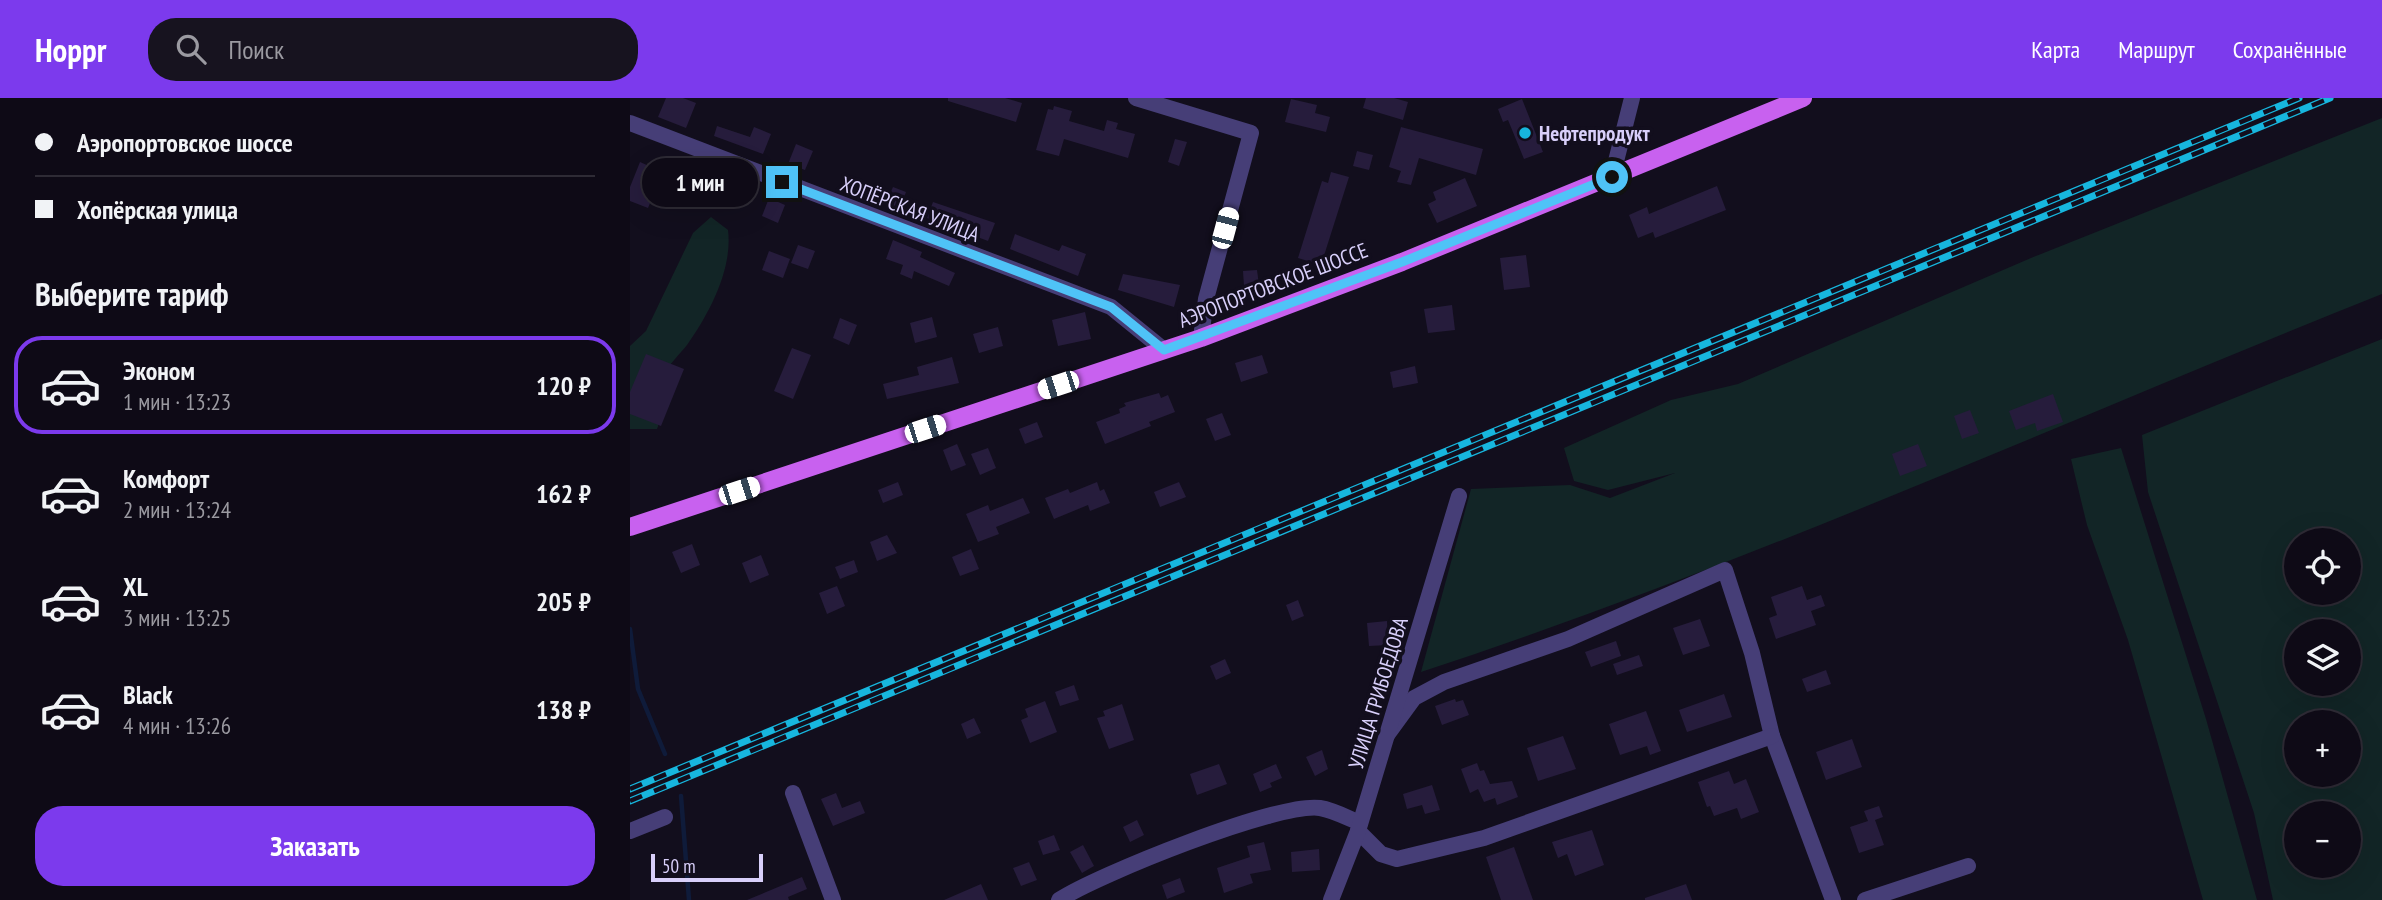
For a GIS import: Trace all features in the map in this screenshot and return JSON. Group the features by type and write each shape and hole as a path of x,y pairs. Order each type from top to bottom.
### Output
{"main road":[{"name":"АЭРОПОРТОВСКОЕ ШОССЕ","path":"631,526 1201,338 1402,262 1803,98"}],"street":[{"path":"1136,98 1251,133 1206,299 1201,338"},
{"path":"1612,177 1632,98"},
{"name":"ХОПЁРСКАЯ УЛИЦА","path":"630,123 1111,307 1164,350"},
{"name":"УЛИЦА ГРИБОЕДОВА","path":"1331,900 1359,827 1459,496"},
{"path":"1387,735 1414,698 1444,682 1568,639 1725,570 1752,653 1772,736 1833,900"},
{"path":"1059,900 1079,887 1183,844 1287,812 1319,807 1359,827 1381,854 1397,859 1483,838 1772,736"},
{"path":"793,793 833,900"},
{"path":"630,831 664,817"},
{"path":"1865,900 1968,866"}],"green space":[{"path":"2382,118 2382,294 1784,539 1664,586 1421,672 1471,489 1570,485 1610,498 1675,473 1608,490 1574,481 1564,448 1671,400 1738,384 2031,258"},
{"path":"711,217 728,230 727,260 718,290 695,333 664,375 657,429 630,429 630,346 646,331 693,233"},
{"path":"2382,339 2382,900 2273,900 2254,813 2148,492 2142,435"},
{"path":"2121,448 2206,719 2257,900 2203,900 2128,640 2087,525 2071,459"}],"building":[{"path":"666,98 683,98 696,103 686,128 658,117"},
{"path":"948,98 1005,98 1022,103 1016,122 948,101"},
{"path":"1366,98 1394,98 1408,102 1403,120 1363,108"},
{"path":"1291,99 1317,105 1315,113 1330,117 1326,132 1285,122"},
{"path":"1522,99 1543,152 1524,159 1508,120 1503,122 1498,109"},
{"path":"1054,106 1072,111 1069,121 1104,131 1107,120 1118,123 1116,129 1135,134 1128,158 1064,139 1059,156 1036,150 1048,109 1053,110"},
{"path":"717,126 750,137 754,127 771,134 763,154 714,136"},
{"path":"1401,127 1483,149 1476,175 1419,158 1411,185 1397,182 1401,171 1389,167"},
{"path":"1175,139 1187,142 1179,166 1168,162"},
{"path":"796,144 813,151 805,170 788,164"},
{"path":"1357,151 1373,155 1369,170 1353,166"},
{"path":"640,162 700,189 695,201 657,186 648,208 630,201 630,187"},
{"path":"1331,172 1349,177 1321,265 1298,258 1322,181 1328,183"},
{"path":"714,178 731,185 723,206 705,198"},
{"path":"1465,178 1477,206 1437,223 1428,204 1436,200 1433,192"},
{"path":"1717,186 1726,210 1655,238 1653,232 1638,238 1629,215 1647,207 1649,214"},
{"path":"893,187 906,192 899,210 885,205"},
{"path":"769,198 785,205 778,223 762,216"},
{"path":"933,202 995,223 988,241 927,218"},
{"path":"1015,234 1059,251 1062,245 1086,254 1078,276 1010,249"},
{"path":"893,240 922,252 920,257 955,273 949,286 914,271 912,279 900,274 903,265 886,259"},
{"path":"798,245 815,251 808,269 791,263"},
{"path":"769,251 790,259 783,278 762,270"},
{"path":"1526,255 1530,287 1504,290 1500,258"},
{"path":"1257,270 1259,285 1244,286 1243,271"},
{"path":"1123,274 1180,285 1174,307 1118,290"},
{"path":"1452,305 1455,330 1428,333 1424,309"},
{"path":"1085,312 1091,339 1058,346 1052,320"},
{"path":"932,317 937,337 915,343 910,323"},
{"path":"840,318 857,325 849,345 833,338"},
{"path":"998,327 1003,346 979,353 973,334"},
{"path":"792,348 811,355 793,399 774,391"},
{"path":"646,354 684,369 661,426 630,414 630,392"},
{"path":"1262,355 1268,373 1241,382 1235,363"},
{"path":"952,357 959,383 887,399 883,384 919,375 917,367"},
{"path":"1415,366 1418,383 1393,388 1390,372"},
{"path":"1159,393 1161,398 1168,395 1175,412 1149,422 1151,426 1105,444 1096,422 1120,413 1119,409 1126,406 1124,403"},
{"path":"2053,394 2063,422 2037,431 2035,423 2016,430 2009,411"},
{"path":"1970,410 1979,433 1962,439 1954,416"},
{"path":"1222,413 1231,435 1215,441 1206,419"},
{"path":"1037,422 1043,437 1025,444 1019,429"},
{"path":"957,444 966,465 951,471 943,450"},
{"path":"1918,444 1927,466 1900,476 1892,454"},
{"path":"988,448 996,468 980,475 971,454"},
{"path":"898,482 903,495 883,503 878,490"},
{"path":"1097,482 1100,491 1104,489 1110,503 1090,511 1088,505 1054,519 1045,498 1068,489 1070,493"},
{"path":"1179,482 1186,497 1160,507 1154,492"},
{"path":"1023,498 1030,513 996,527 999,534 978,542 966,514 988,505 990,511"},
{"path":"887,535 897,553 877,561 870,542"},
{"path":"692,544 700,565 681,573 672,552"},
{"path":"971,549 979,569 960,576 952,557"},
{"path":"761,555 769,575 750,583 742,563"},
{"path":"854,560 858,572 840,579 835,567"},
{"path":"837,586 845,606 827,614 819,593"},
{"path":"1802,586 1807,600 1821,595 1825,606 1811,611 1816,625 1776,639 1769,618 1777,615 1771,597"},
{"path":"1298,600 1304,616 1292,621 1286,605"},
{"path":"1700,619 1710,646 1683,655 1673,628"},
{"path":"1387,621 1388,645 1369,646 1367,623"},
{"path":"1616,641 1621,656 1591,667 1585,652"},
{"path":"1639,655 1643,666 1617,675 1613,664"},
{"path":"1225,659 1231,673 1216,680 1210,666"},
{"path":"1826,670 1831,684 1807,692 1802,679"},
{"path":"1074,685 1079,700 1060,706 1055,692"},
{"path":"1724,694 1732,717 1687,732 1679,710"},
{"path":"1455,699 1456,702 1463,700 1469,715 1442,725 1435,706"},
{"path":"1045,701 1057,732 1030,743 1021,720 1028,717 1025,709"},
{"path":"1122,704 1134,740 1109,749 1097,718 1105,716 1103,711"},
{"path":"1646,711 1661,751 1650,755 1647,746 1620,755 1609,724"},
{"path":"974,718 981,733 967,739 961,724"},
{"path":"1563,736 1576,769 1538,781 1527,748"},
{"path":"1852,739 1862,767 1826,780 1816,752"},
{"path":"1322,750 1328,769 1315,776 1306,757"},
{"path":"1477,763 1480,771 1484,770 1490,784 1512,781 1518,797 1497,805 1495,798 1484,802 1478,789 1470,793 1461,769"},
{"path":"1219,764 1227,784 1197,795 1190,774"},
{"path":"1276,764 1282,778 1270,783 1272,787 1260,792 1253,774"},
{"path":"1729,771 1734,784 1746,779 1759,812 1741,819 1737,808 1714,816 1710,806 1707,807 1698,782"},
{"path":"1432,785 1440,810 1425,814 1422,805 1407,809 1403,794"},
{"path":"836,793 842,808 860,801 865,813 833,826 821,799"},
{"path":"1879,806 1883,817 1875,820 1884,845 1859,853 1850,827 1868,821 1864,811"},
{"path":"1137,820 1144,835 1130,842 1123,827"},
{"path":"1592,830 1604,865 1575,876 1567,854 1558,858 1552,842"},
{"path":"1054,835 1060,850 1043,855 1038,841"},
{"path":"1264,842 1271,870 1250,874 1253,883 1224,893 1217,868 1250,857 1247,846"},
{"path":"1083,845 1094,866 1082,873 1070,852"},
{"path":"1514,847 1533,900 1501,900 1486,857"},
{"path":"1319,849 1320,870 1292,872 1291,852"},
{"path":"1029,862 1037,880 1021,886 1013,868"},
{"path":"802,877 807,889 788,897 789,900 747,900"},
{"path":"1180,878 1185,892 1167,899 1162,885"},
{"path":"981,884 988,900 944,900"},
{"path":"1686,884 1692,900 1645,900 1645,898"}],"waterway":[{"path":"630,629 638,689 665,754"},
{"path":"681,796 689,900"}],"railway":[{"path":"630,789 2299,98"},
{"path":"630,801 2330,98"}],"place":[{"name":"Нефтепродукт","path":"1525,133"}],"route":[{"path":"782,182 1111,307 1143,330 1164,350 1402,262 1612,177"}]}
